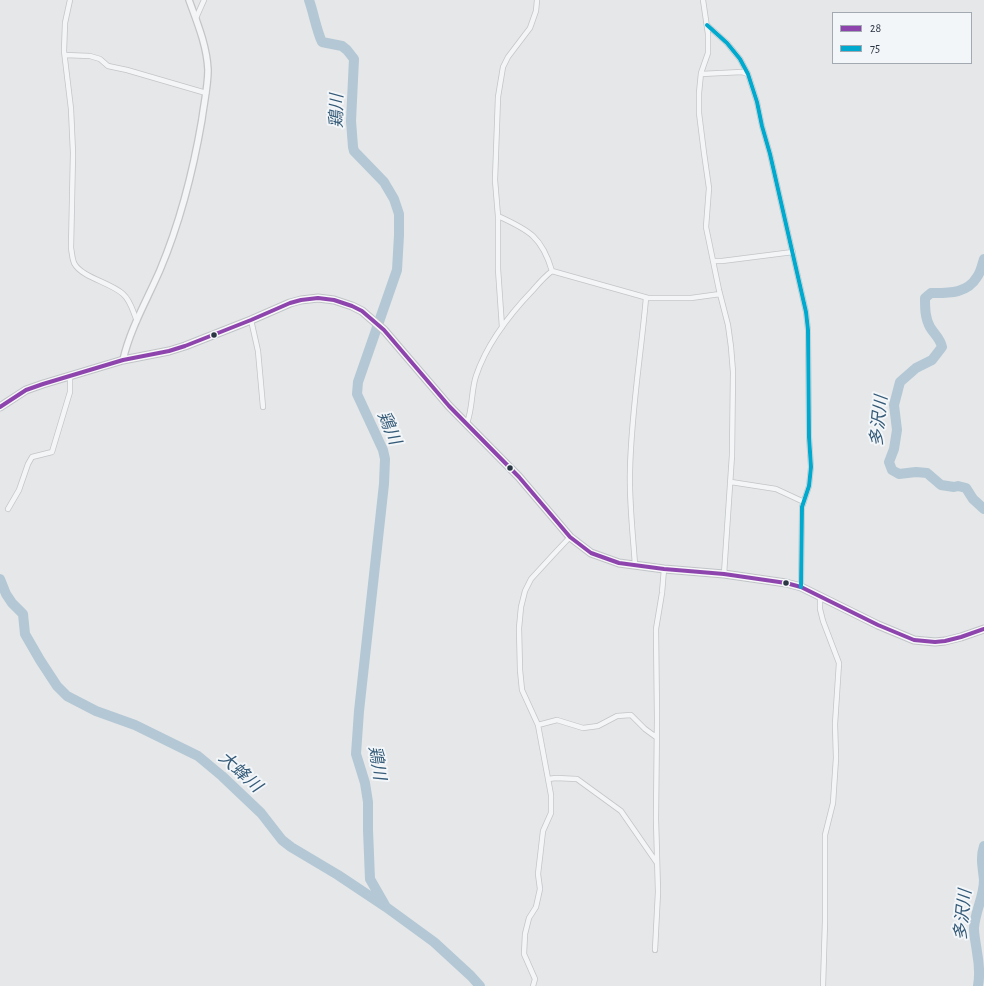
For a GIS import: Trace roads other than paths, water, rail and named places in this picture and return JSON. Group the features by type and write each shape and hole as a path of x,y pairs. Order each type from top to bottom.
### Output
{"main road":[{"path":"0,407 26,390 123,360 180,348 290,303 318,298 334,300 352,306 372,319 384,330 445,401 519,477 570,538 591,553 619,563 664,569 724,574 779,582 801,587 878,625 914,640 935,642 945,641 961,637 984,628"}],"street":[{"path":"70,0 65,24 65,55 73,154 72,258 78,268 123,294 128,300 137,321"},
{"path":"123,360 126,348 178,224 197,148 208,71 204,46 190,0"},
{"path":"196,18 204,0"},
{"path":"502,327 498,269 498,216 494,163 498,98 501,74 508,56 530,28 536,11 536,0"},
{"path":"703,0 708,34 708,53 701,74 699,113 709,188 706,227 728,325 733,372 731,482 724,574"},
{"path":"707,25 727,43 740,59 748,74 757,102 806,312 808,330 809,437 811,468 809,486 802,507 801,587"},
{"path":"65,55 90,56 100,60 108,66 206,93"},
{"path":"701,74 742,72 748,74"},
{"path":"498,216 533,235 545,252 552,271"},
{"path":"714,261 793,252"},
{"path":"552,271 646,298 691,298 720,294"},
{"path":"467,423 471,413 476,377 487,348 522,301 552,271"},
{"path":"635,565 630,472 633,407 642,348 646,298"},
{"path":"251,320 256,336 264,407"},
{"path":"8,509 19,490 32,457 52,452 70,392 70,376"},
{"path":"731,482 776,489 804,502"},
{"path":"533,986 534,979 524,954 525,934 529,918 536,907 540,889 538,874 543,831 551,813 551,795 538,725 522,690 519,628 521,607 525,591 531,579 570,538"},
{"path":"655,950 658,892 656,819 656,629 664,569"},
{"path":"820,597 820,609 823,621 838,663 835,724 836,758 833,803 825,835 825,921 822,986"},
{"path":"538,725 557,720 583,728 598,726 617,716 631,715 656,737"},
{"path":"548,779 577,779 621,811 657,863"}],"waterway":[{"name":"鶏川","path":"309,0 322,42 342,46 354,59 351,121 354,151 384,182 394,199 399,214 397,270 358,382 357,394 383,450 385,459 384,484 359,711 356,754 365,783 368,802 370,879 386,907"},
{"name":"多沢川","path":"984,259 978,275 973,283 968,287 957,291 931,293 925,298 927,320 942,347 932,360 916,368 900,382 894,405 897,430 894,449 889,462 892,470 899,474 916,472 927,473 941,485 966,488 973,499 984,509"},
{"name":"大蜂川","path":"0,579 6,594 12,603 23,614 25,634 57,686 67,696 96,711 135,725 198,756 222,776 261,813 282,840 386,907 434,942 480,986"},
{"name":"多沢川","path":"978,986 979,965 974,928 984,886 982,859 984,846"}]}
